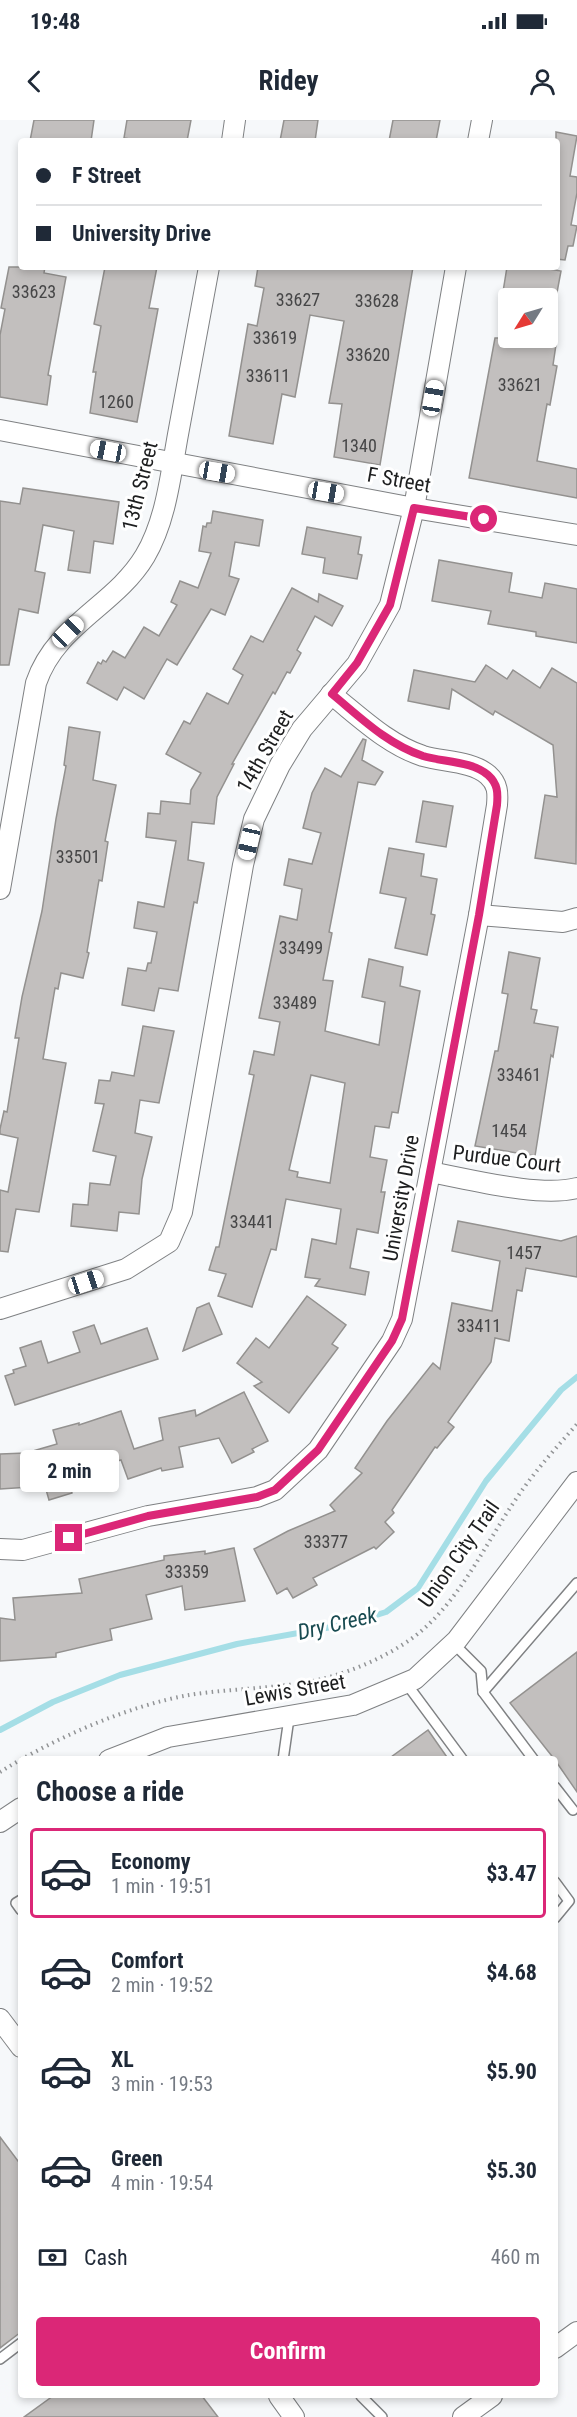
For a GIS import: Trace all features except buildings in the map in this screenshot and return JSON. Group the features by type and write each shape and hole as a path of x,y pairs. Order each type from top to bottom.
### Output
{"street":[{"path":"232,138 235,120"},
{"path":"479,138 482,120"},
{"name":"13th Street","path":"0,889 36,682 42,665 55,645 133,574 158,530 173,464 208,270"},
{"name":"14th Street","path":"0,1309 126,1269 169,1242 182,1212 243,866 254,819 280,765 302,729 357,663 390,605 414,508 455,270"},
{"name":"F Street","path":"0,430 414,508 577,535"},
{"name":"University Drive","path":"0,1549 23,1550 148,1516 257,1497 275,1490 318,1450 392,1341 402,1319 479,915 497,805 497,787 477,768 422,756 388,740 332,694"},
{"path":"479,915 563,922 577,918"},
{"name":"Purdue Court","path":"430,1172 542,1191 561,1193 577,1188"},
{"name":"Lewis Street","path":"141,1754 168,1737 228,1725 289,1718 353,1705 415,1679 453,1643 498,1588 577,1482"},
{"path":"0,1822 18,1810"},
{"path":"1,2022 18,2043"},
{"path":"558,2346 577,2332"},
{"path":"280,2398 294,2417"},
{"path":"463,2417 489,2398"}],"lane":[{"path":"483,1692 577,1583"},
{"path":"453,1643 481,1671 483,1692 531,1756"},
{"path":"406,1683 460,1756"},
{"path":"284,1756 289,1718"},
{"path":"558,1791 573,1810"},
{"path":"558,1886 569,1901 558,1914"},
{"path":"0,2359 18,2345"},
{"path":"364,2398 382,2417"}],"path":[{"name":"Union City Trail","path":"27,1756 150,1704 217,1691 302,1683 363,1665 389,1654 437,1616 477,1562 537,1469 577,1424"},
{"name":"Union City Trail","path":"0,1772 18,1761"}],"waterway":[{"name":"Dry Creek","path":"0,1730 53,1702 120,1675 237,1644 348,1624 386,1612 418,1588 486,1481 561,1390 577,1377"}],"route":[{"path":"69,1538 148,1516 257,1497 275,1490 318,1450 392,1341 402,1319 479,915 497,805 497,787 477,768 422,756 388,740 332,694 357,663 390,605 399,577 414,508 484,519"}]}
